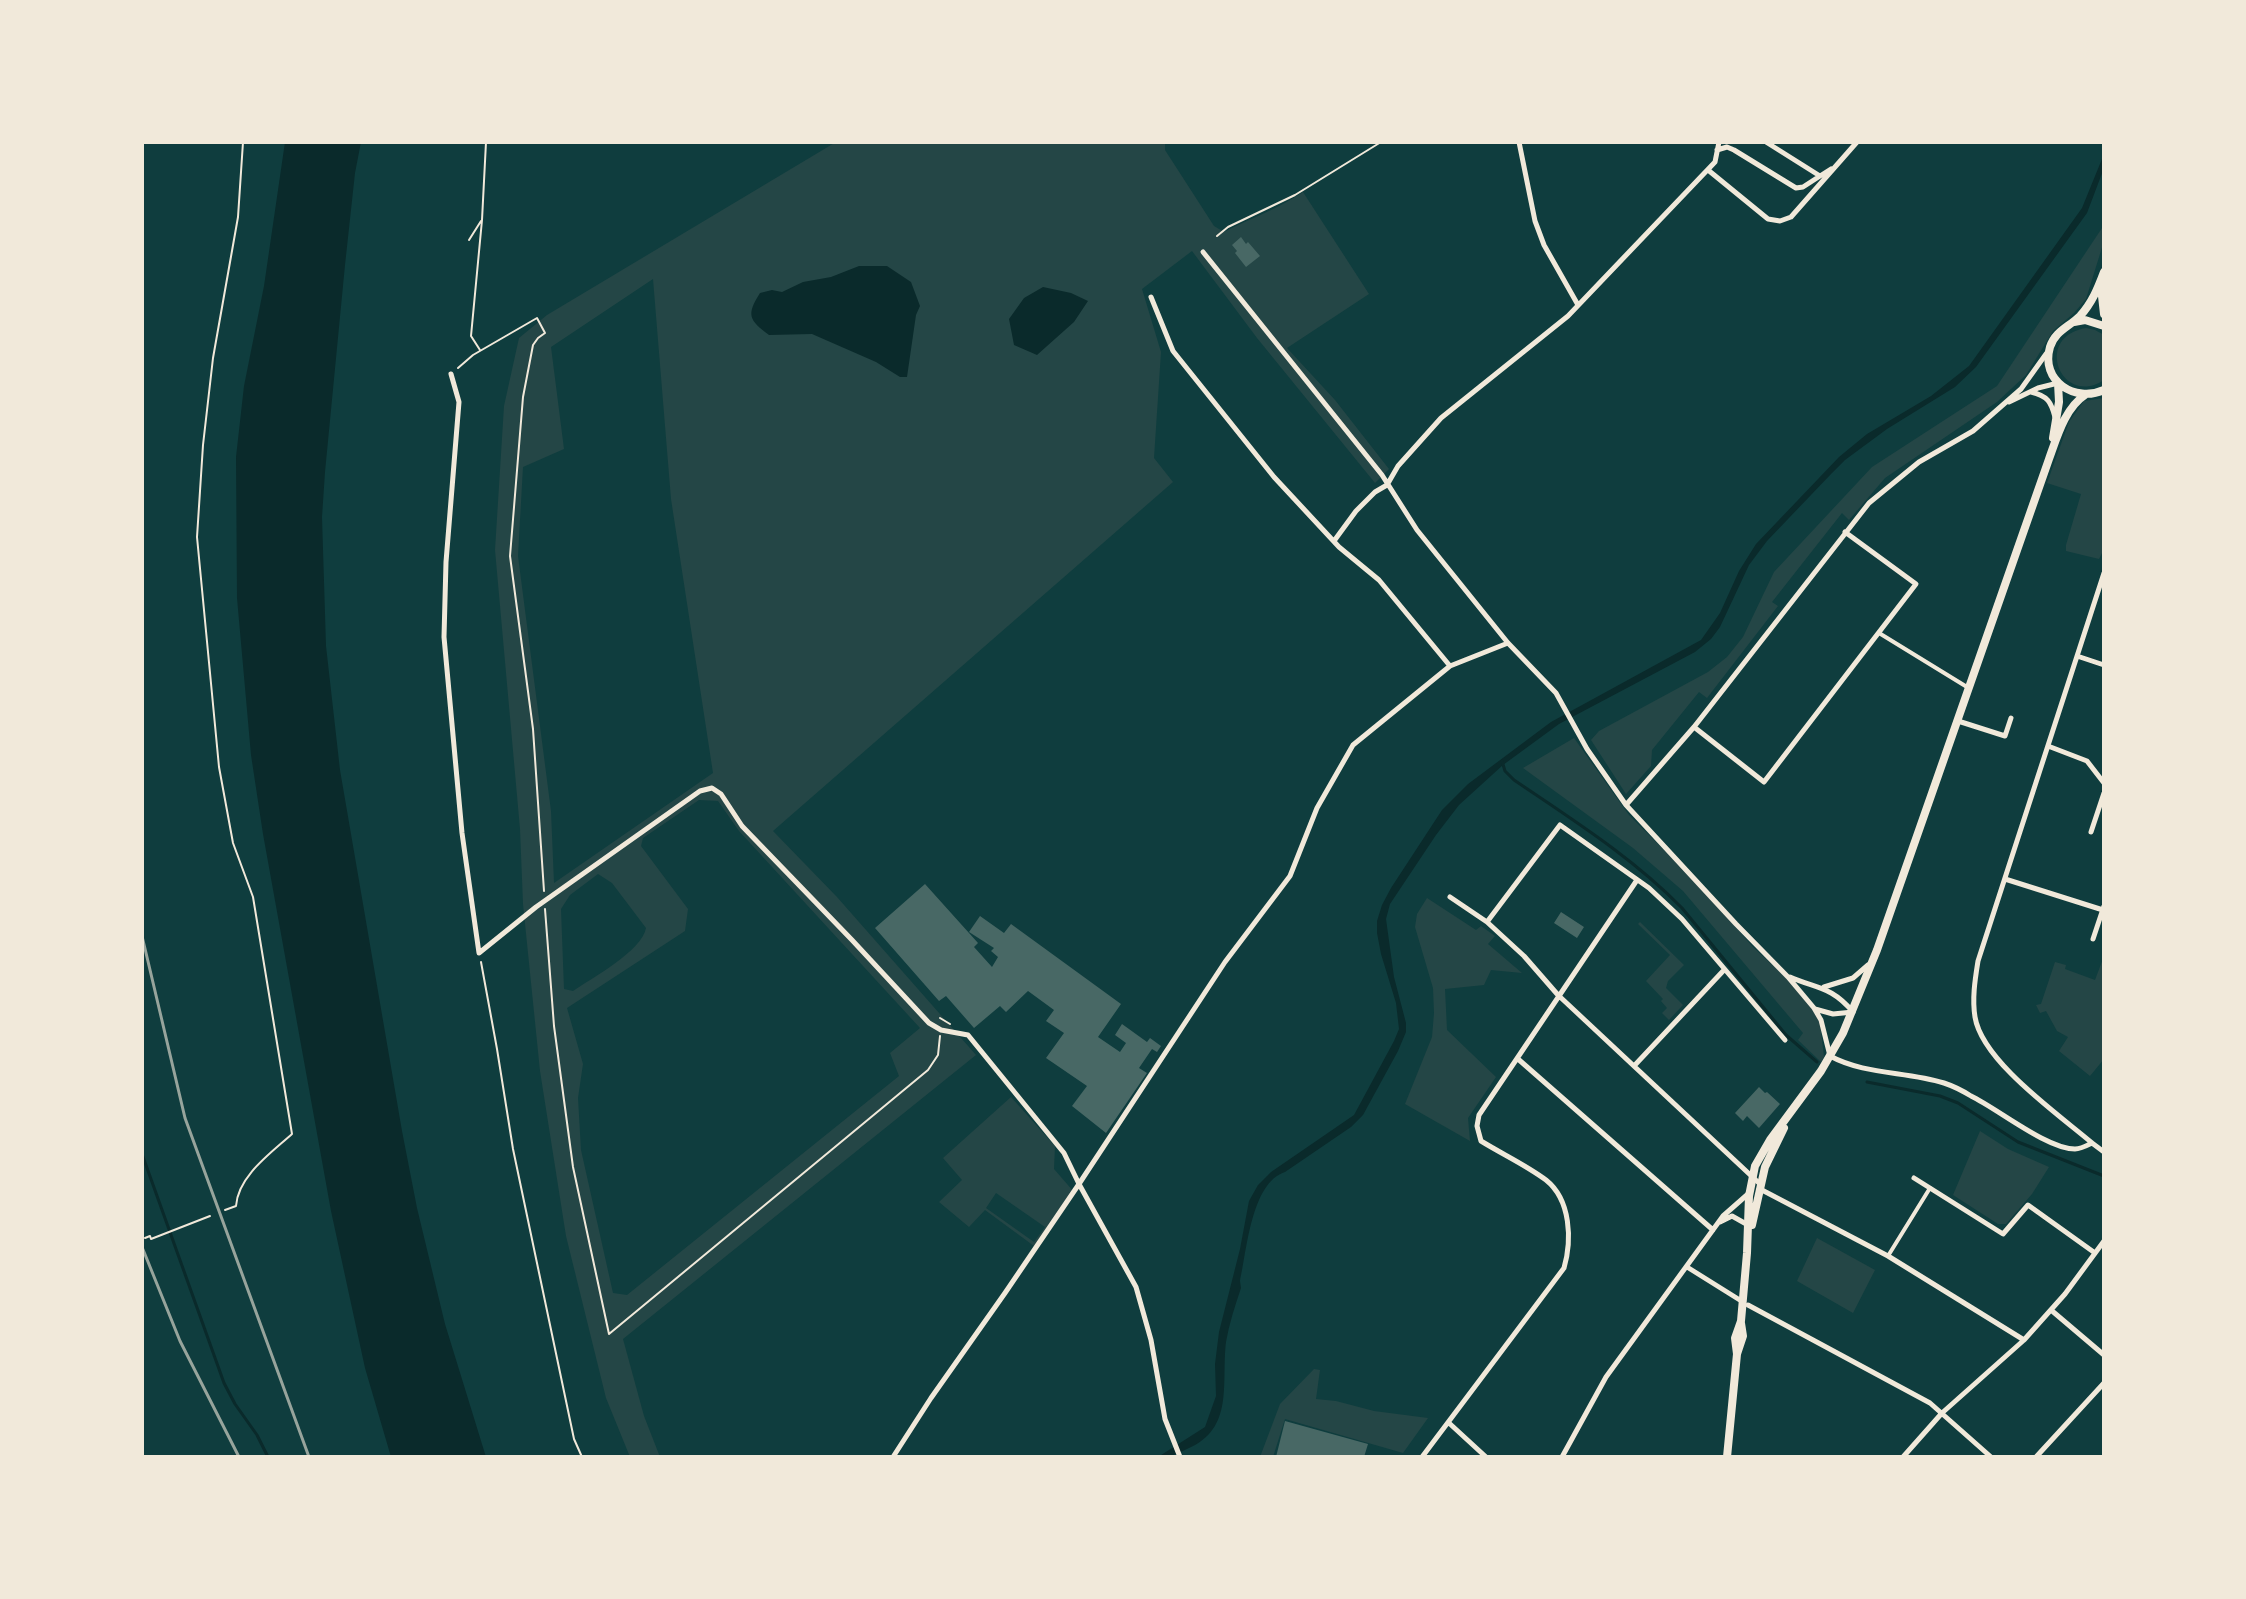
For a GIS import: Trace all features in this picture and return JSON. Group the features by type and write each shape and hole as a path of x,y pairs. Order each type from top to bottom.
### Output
{"main road":[{"path":"2074,322 2089,305 2104,272"},
{"path":"2104,285 2104,314"},
{"path":"2103,391 2085,395 2073,393 2058,383 2048,361 2049,349 2062,328 2085,320 2104,326"},
{"path":"2049,459 2059,402 2058,383"},
{"path":"1756,1187 1753,1176 1760,1155 1830,1056 1854,1012 2049,459 2068,415 2085,395"},
{"path":"1727,1457 1737,1354 1742,1339 1748,1225 1756,1187 1796,1105"},
{"path":"1747,1253 1752,1209"}],"street":[{"path":"1519,142 1535,221 1544,245 1578,305"},
{"path":"1334,541 1356,511 1387,485 1398,466 1441,418 1568,316 1715,162 1719,142"},
{"path":"1766,142 1820,176"},
{"path":"1708,170 1768,219 1780,221 1791,217 1857,142"},
{"path":"1717,150 1729,144 1796,188 1836,167"},
{"path":"1203,252 1382,475 1417,530 1508,643 1556,693 1587,749 1626,805 1814,1008 1821,1020 1830,1056 1855,1067 1944,1083 2025,1129 2070,1149 2079,1150 2092,1143"},
{"path":"1151,297 1173,351 1274,477 1334,541 1379,580 1450,666"},
{"path":"1626,805 1694,727 1869,503 1919,462 1973,431 2005,404 2021,389 2049,349"},
{"path":"451,374 459,402 446,562 444,637 462,833 479,953"},
{"path":"2005,404 2058,383"},
{"path":"2030,392 2047,398 2056,422"},
{"path":"1694,727 1764,782 1916,584 1845,532"},
{"path":"2104,573 1978,961 1973,992 1975,1019 1985,1044 2003,1066 2104,1152"},
{"path":"1879,633 1969,688"},
{"path":"893,1457 1014,1281 1225,962 1290,876 1317,808 1353,745 1450,666 1508,643"},
{"path":"2077,656 2104,665"},
{"path":"1957,721 2005,736 2011,718"},
{"path":"2048,746 2087,761 2104,783"},
{"path":"479,953 545,901 700,791 712,788 721,794 742,826 929,1023 941,1030 968,1035 1064,1153 1136,1287 1151,1340 1168,1428 1180,1457"},
{"path":"2091,832 2104,793"},
{"path":"1487,922 1560,825 1649,888 1682,919 1785,1040"},
{"path":"2005,879 2103,908 2093,939"},
{"path":"1422,1457 1564,1268 1569,1250 1565,1209 1557,1192 1547,1181 1481,1141 1477,1126 1479,1115 1637,880"},
{"path":"1450,897 1487,922 1524,956 1558,995 1753,1176"},
{"path":"1823,987 1863,971 1877,950"},
{"path":"1634,1066 1724,970"},
{"path":"1788,977 1823,987 1837,995 1854,1012"},
{"path":"1814,1008 1833,1014 1854,1012"},
{"path":"1518,1059 1715,1228"},
{"path":"1914,1178 2003,1234 2028,1205 2095,1253"},
{"path":"1562,1457 1606,1377 1727,1211 1756,1187 1888,1256 2024,1340"},
{"path":"1888,1256 1930,1188"},
{"path":"1715,1228 1732,1216 1752,1209"},
{"path":"1732,1216 1748,1225"},
{"path":"1903,1457 1942,1413 2024,1340 2104,1241"},
{"path":"1687,1267 1745,1303 1930,1403 1991,1457"},
{"path":"2051,1310 2104,1355"},
{"path":"2036,1457 2104,1383"},
{"path":"1449,1423 1486,1457"}],"path":[{"path":"225,1210 236,1206 240,1189 251,1173 292,1134 253,897 233,843 219,767 197,537 213,358 238,217 243,142"},
{"path":"481,351 471,336 486,142"},
{"path":"1217,236 1228,227 1295,195 1381,142"},
{"path":"469,240 482,220"},
{"path":"451,374 481,351 537,318 545,333 533,345 523,397 510,556 533,729 554,1026 573,1167 609,1334 928,1070 938,1055 941,1030"},
{"path":"479,953 513,1149 574,1439 582,1457"},
{"path":"145,1238 150,1236 151,1239 210,1216"}],"shaded area":[{"path":"285,142 361,142 355,173 325,472 322,517 326,646 340,770 417,1208 445,1324 486,1457 391,1457 365,1368 331,1211 263,834 251,755 237,598 236,457 244,386 264,286"},
{"path":"836,142 1165,142 1165,150 1214,226 1224,232 1303,192 1369,294 1287,348 1335,400 1389,469 1375,483 1257,338 1192,251 1142,289 1161,352 1154,458 1173,482 773,831 837,897 976,1055 623,1339 644,1416 660,1457 630,1457 606,1398 566,1236 540,1071 523,904 520,829 495,550 504,406 519,338 547,315","holes":["653,279 671,499 713,773 554,883 551,811 518,556 523,467 564,449 551,347","699,800 718,801 739,831 920,1028 890,1053 899,1076 627,1295 613,1293 581,1150 578,1098 583,1064 567,1008 685,931 688,909 641,846 643,838","598,874 612,883 646,928 636,946 626,955 573,991 564,989 561,909 570,895"]},
{"path":"2104,154 2104,168 2087,213 1976,367 1955,387 1887,429 1832,473 1767,541 1749,565 1720,627 1711,639 1695,652 1559,724 1503,765 1459,805 1436,835 1390,904 1386,919 1394,977 1406,1023 1406,1032 1398,1051 1363,1115 1351,1127 1274,1179 1265,1189 1252,1219 1241,1288 1227,1335 1223,1403 1219,1417 1213,1430 1202,1440 1177,1454 1158,1457 1205,1427 1216,1396 1215,1364 1219,1332 1249,1201 1258,1185 1271,1172 1354,1115 1394,1041 1399,1029 1396,1003 1381,954 1377,921 1391,888 1442,810 1468,784 1551,722 1701,640 1720,613 1739,571 1756,544 1839,457 1867,434 1931,396 1969,366 2082,208"},
{"path":"2104,225 2104,241 2086,299 2053,331 2026,375 1997,402 1885,478 1849,520 1842,513 1772,602 1778,606 1707,698 1699,692 1652,750 1651,766 1626,794 1591,740 1599,731 1708,672 1727,657 1743,637 1774,572 1872,467 1997,386"},
{"path":"859,266 887,266 911,282 920,306 907,377 900,377 876,362 812,334 769,335 752,317 751,312 760,293 772,290 782,292 803,282 831,277"},
{"path":"1043,287 1071,293 1088,301 1074,322 1037,355 1014,345 1009,319 1024,298"},
{"path":"2086,328 2104,335 2104,380 2089,386 2076,385 2066,378 2059,368 2057,356 2060,344 2070,334"},
{"path":"2104,398 2104,549 2099,559 2066,551 2081,494 2047,483 2069,422 2084,401"},
{"path":"1574,738 1629,815 1810,1005 1820,1022 1824,1057 1821,1062 1798,1040 1803,1033 1683,891 1633,848 1523,768"},
{"path":"1427,898 1476,930 1481,926 1495,936 1488,944 1522,973 1491,970 1484,985 1445,989 1447,1030 1496,1077 1468,1118 1470,1141 1405,1104 1432,1037 1433,988 1415,927 1417,914"},
{"path":"1640,922 1684,965 1668,981 1666,988 1683,1005 1669,1020 1662,1013 1667,1008 1661,1001 1663,999 1646,981 1670,955 1638,924"},
{"path":"2104,956 2104,1059 2090,1076 2059,1051 2068,1037 2057,1031 2046,1011 2040,1013 2036,1005 2041,1004 2055,962 2095,980"},
{"path":"1011,1097 1055,1146 1054,1169 1074,1192 1034,1246 985,1210 969,1227 939,1202 962,1180 943,1158","holes":["996,1193 1045,1227 1034,1242 986,1208"]},
{"path":"1980,1131 2008,1149 2049,1167 2032,1194 2006,1224 1998,1224 1953,1195"},
{"path":"1817,1238 1875,1270 1853,1313 1797,1281"},
{"path":"1314,1369 1320,1370 1316,1399 1428,1418 1403,1453 1285,1419 1273,1457 1260,1457 1280,1404"}],"building":[{"path":"1241,237 1260,256 1246,267 1232,245"},
{"path":"925,884 978,943 974,947 992,967 998,957 991,951 994,948 969,932 980,916 1004,933 1011,924 1121,1004 1098,1037 1120,1052 1126,1043 1115,1035 1122,1024 1147,1042 1150,1038 1161,1046 1157,1052 1152,1049 1139,1068 1147,1073 1106,1133 1072,1106 1087,1086 1046,1058 1064,1033 1046,1021 1054,1010 1028,991 1006,1012 1000,1006 974,1028 946,996 939,1001 875,928"},
{"path":"1561,912 1584,927 1577,938 1554,923"},
{"path":"1759,1087 1780,1104 1759,1128 1747,1116 1743,1121 1735,1113"},
{"path":"1285,1421 1368,1444 1364,1457 1276,1457"}],"waterway":[{"path":"1502,761 1505,771 1514,780 1601,840 1663,889 1786,1035 1817,1062"},
{"path":"1867,1082 1940,1096 1958,1103 2018,1142 2104,1176"},
{"path":"142,1154 224,1383 268,1457"}],"railway":[{"path":"142,936 185,1118 309,1457"},
{"path":"142,1247 180,1341 239,1457"}]}
